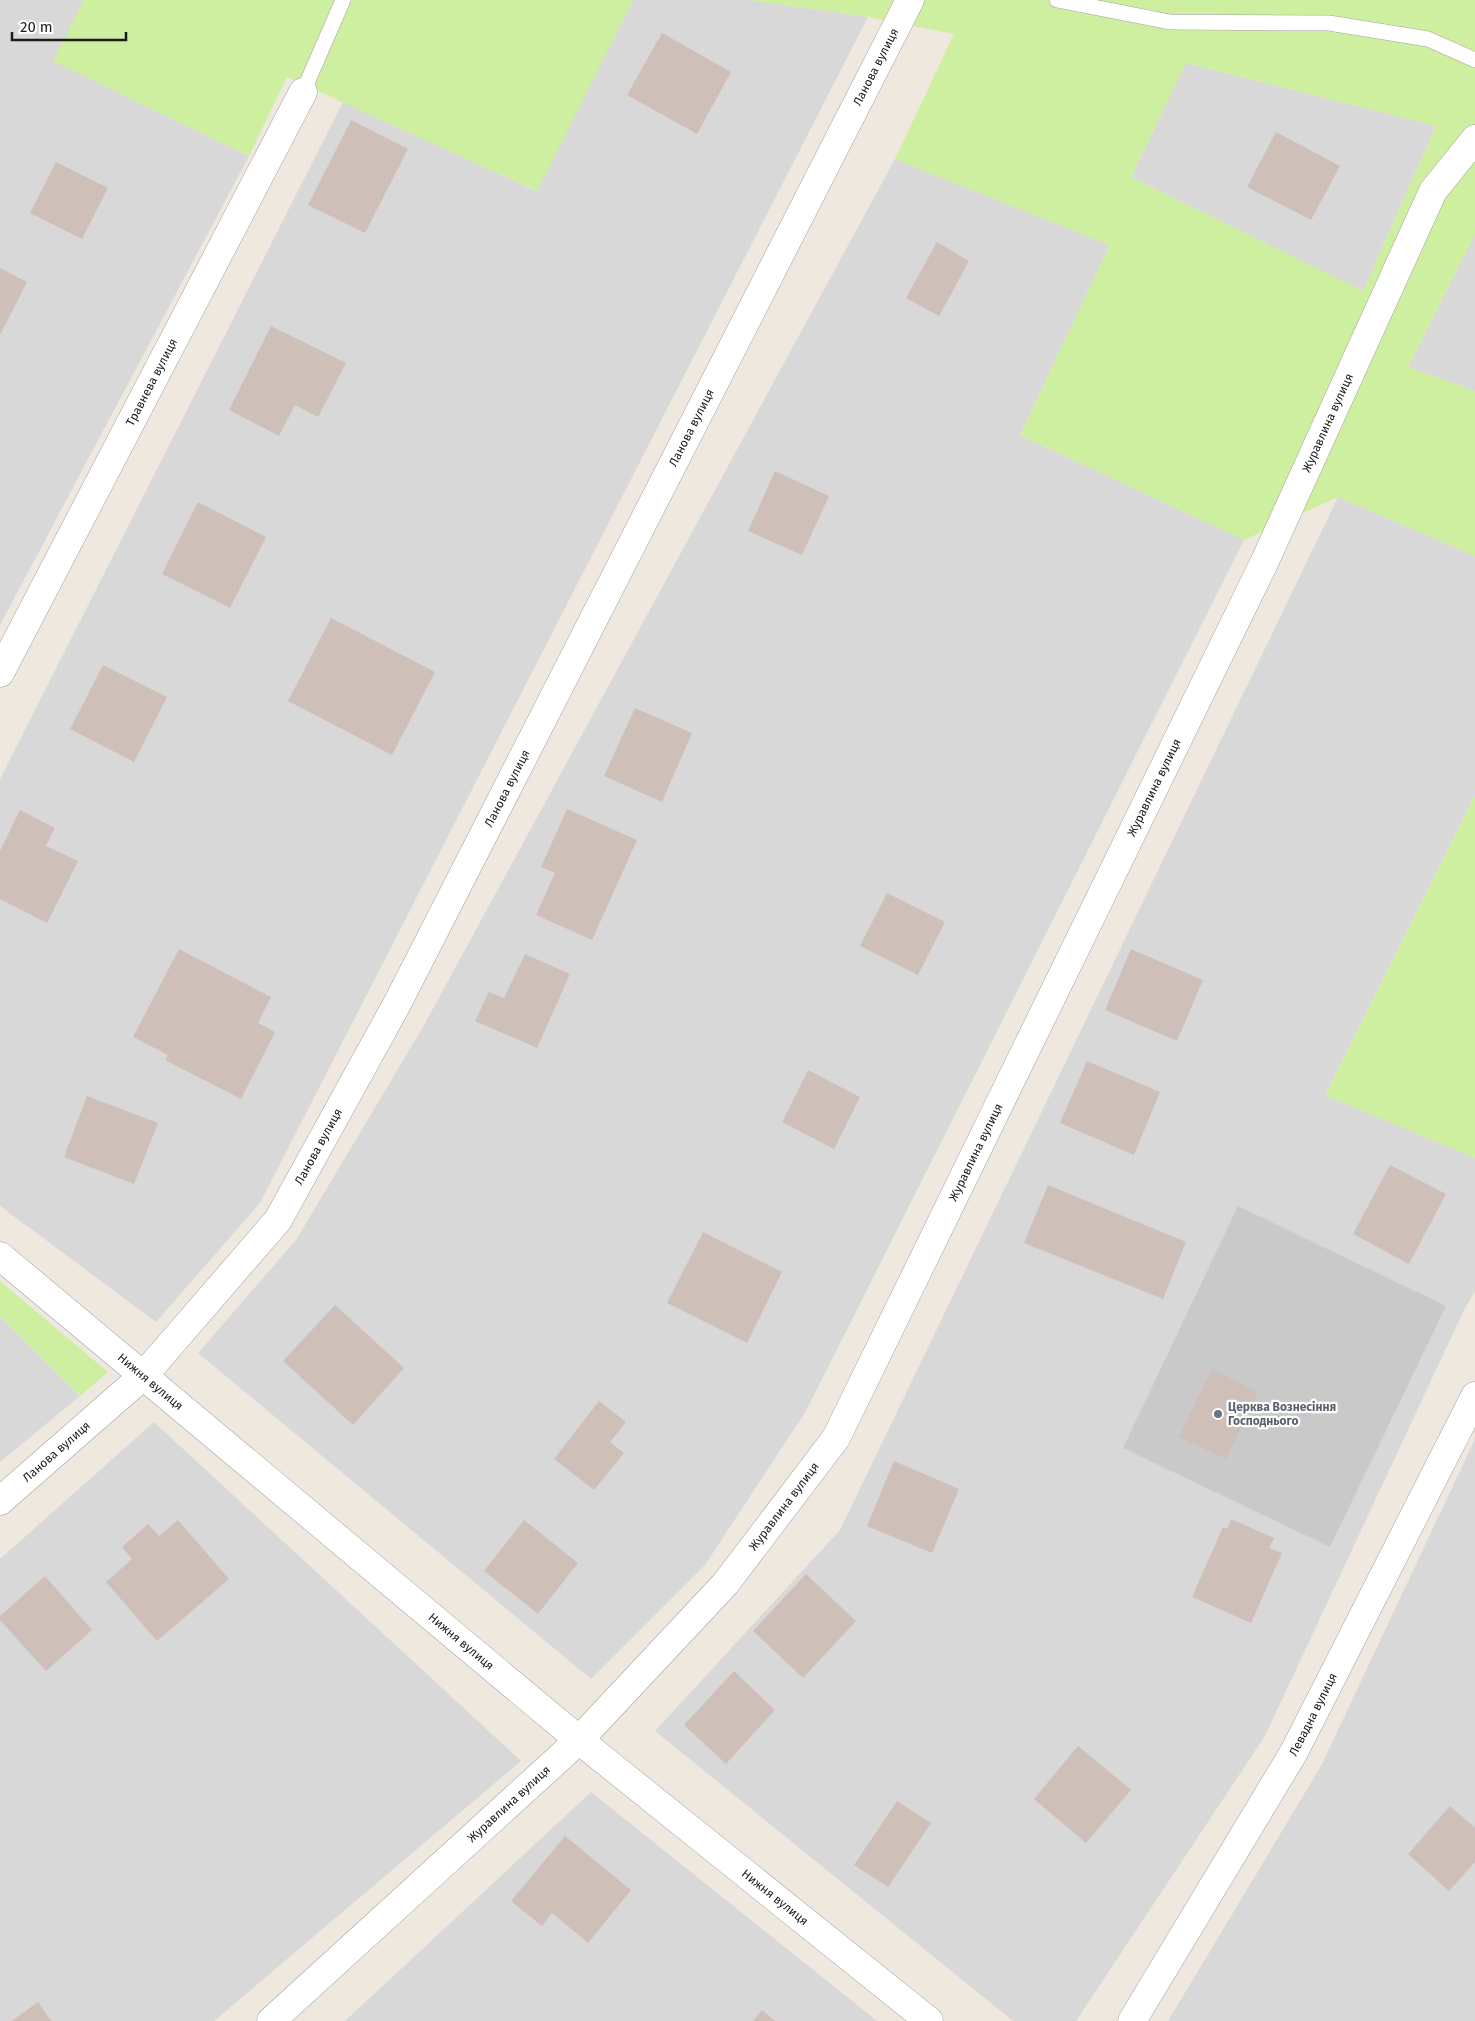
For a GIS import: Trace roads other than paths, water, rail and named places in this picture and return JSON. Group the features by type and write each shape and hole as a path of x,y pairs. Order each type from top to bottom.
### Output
{"street":[{"name":"Ланова вулиця","path":"0,1501 144,1375 278,1220 402,996 910,0"},
{"name":"Травнева вулиця","path":"0,673 303,92"},
{"name":"Журавлина вулиця","path":"272,2021 579,1740 726,1583 836,1438 1264,563 1433,191 1475,139"},
{"name":"Нижня вулиця","path":"0,1256 579,1740 929,2021"},
{"name":"Левадна вулиця","path":"1132,2021 1294,1752 1475,1396"}],"lane":[{"path":"303,92 342,0"},
{"path":"1057,0 1170,22 1329,23 1428,39 1475,60"}],"place":[{"name":"Церква Вознесіння Господнього","path":"1218,1414"}]}
